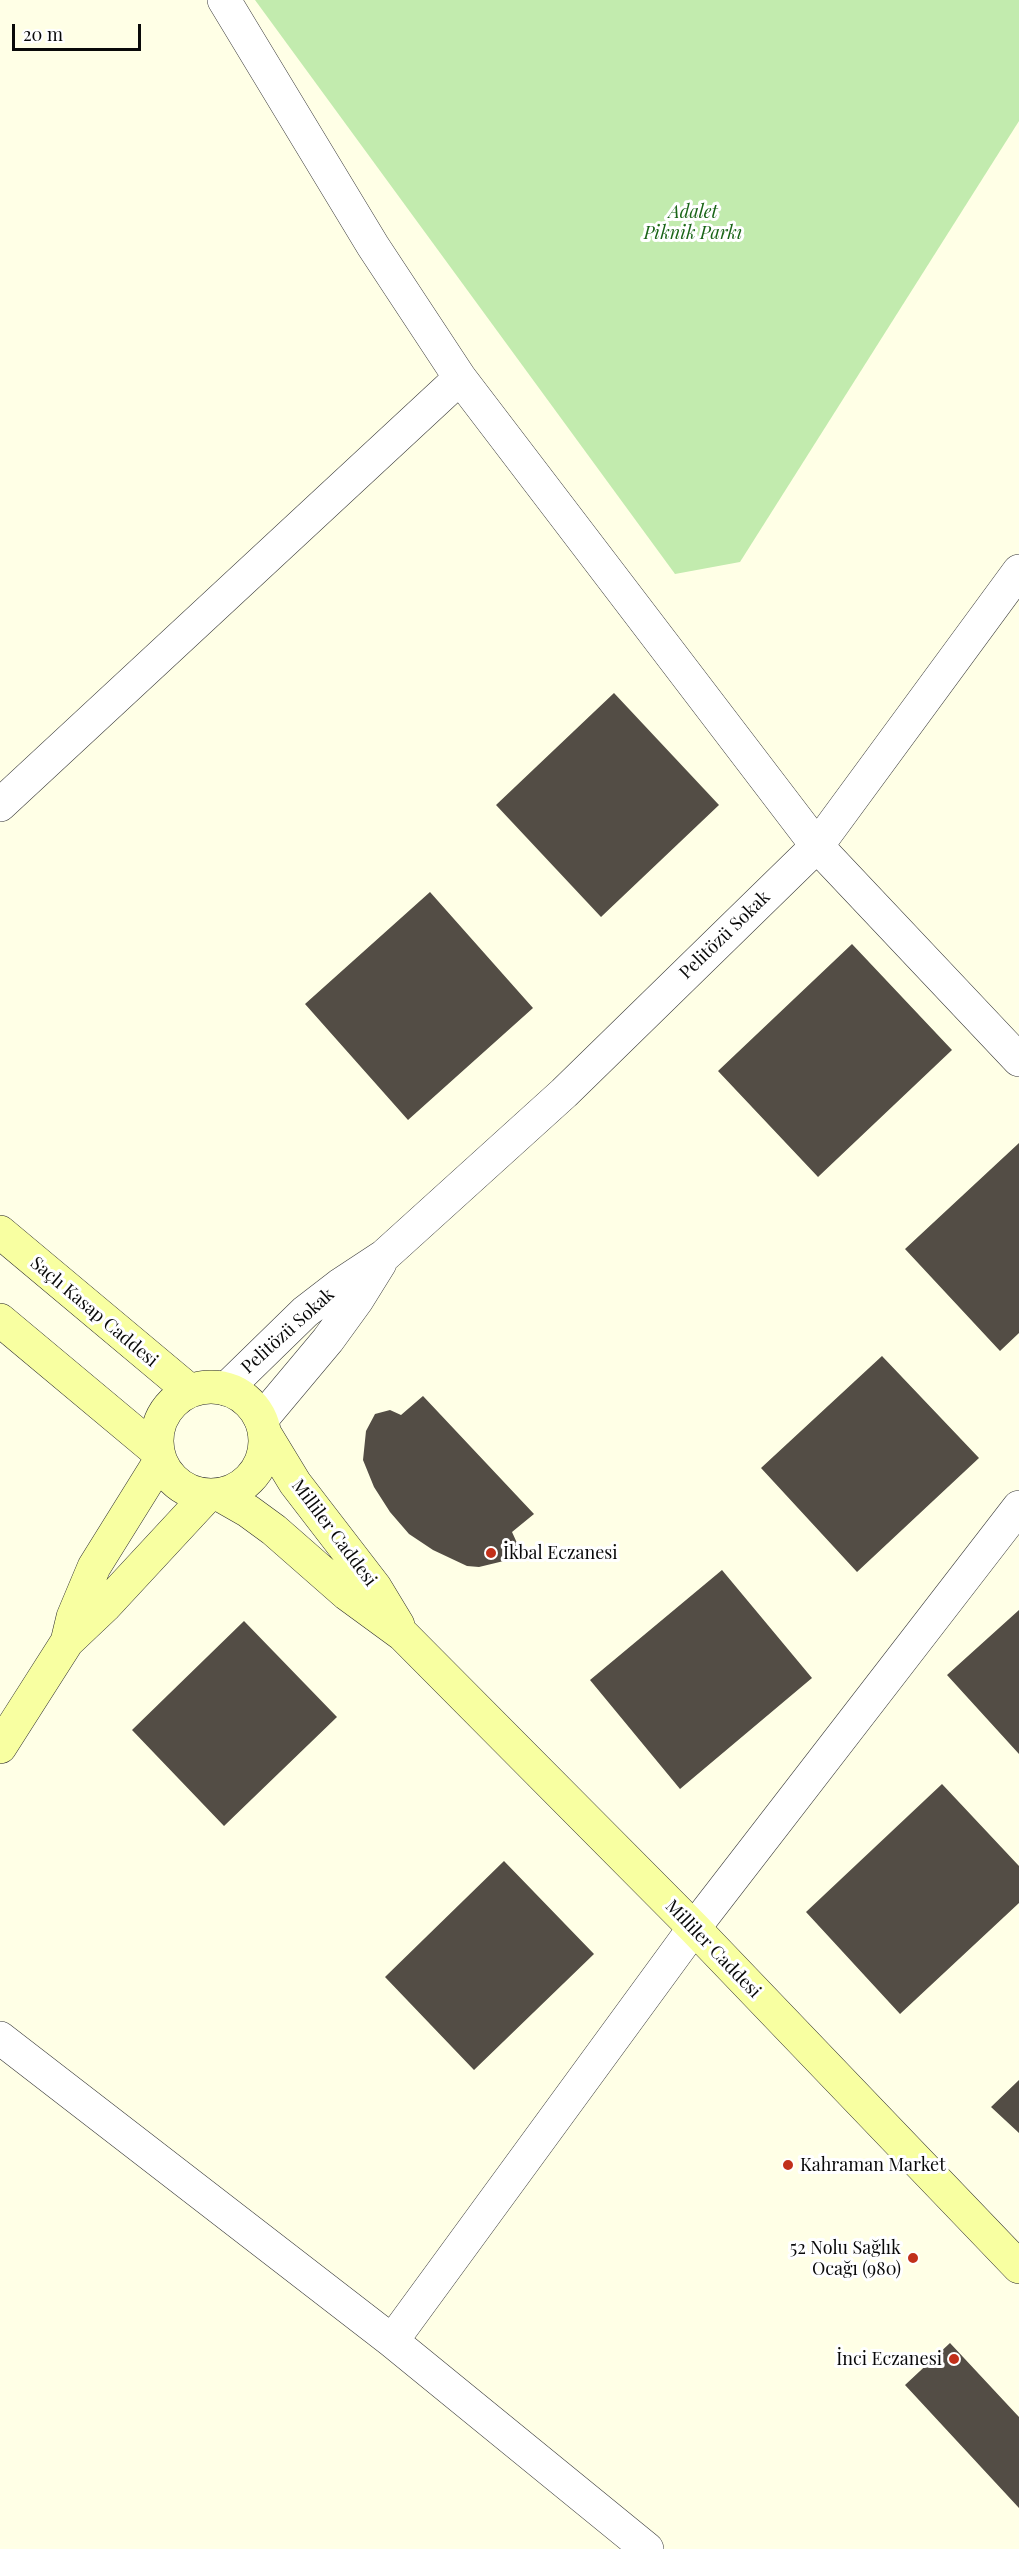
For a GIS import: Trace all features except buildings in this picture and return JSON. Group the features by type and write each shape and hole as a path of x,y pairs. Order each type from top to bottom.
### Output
{"street":[{"path":"224,0 373,246 460,378 817,846 1019,1060"},
{"path":"0,805 460,378"},
{"name":"Pelitözü Sokak","path":"226,1389 304,1312 340,1284 384,1256 564,1093 817,846 1019,571"},
{"name":"Saçlı Kasap Caddesi","path":"0,1232 190,1391"},
{"name":"Pelitözü Sokak","path":"263,1426 357,1300 384,1256"},
{"path":"0,1320 159,1457 174,1482 184,1489 214,1495"},
{"path":"0,1747 68,1642 214,1495 242,1486 259,1468 265,1444 263,1426 247,1400 226,1389 201,1387 179,1397 163,1416 156,1440 159,1457 94,1566 73,1617 68,1642"},
{"name":"Milliler Caddesi","path":"263,1426 295,1483 375,1587 403,1635"},
{"name":"Milliler Caddesi","path":"214,1495 248,1511 274,1530 347,1594 403,1635 694,1928 1019,2267"},
{"path":"392,2341 694,1928 1019,1507"},
{"path":"0,2038 392,2341 647,2549"}],"green space":[{"name":"Adalet Piknik Parkı","path":"255,0 1019,0 1019,121 740,562 675,574"}],"place":[{"name":"İkbal Eczanesi","path":"491,1553"},
{"name":"Kahraman Market","path":"788,2165"},
{"name":"52 Nolu Sağlık Ocağı (980)","path":"913,2258"},
{"name":"İnci Eczanesi","path":"954,2359"}]}
